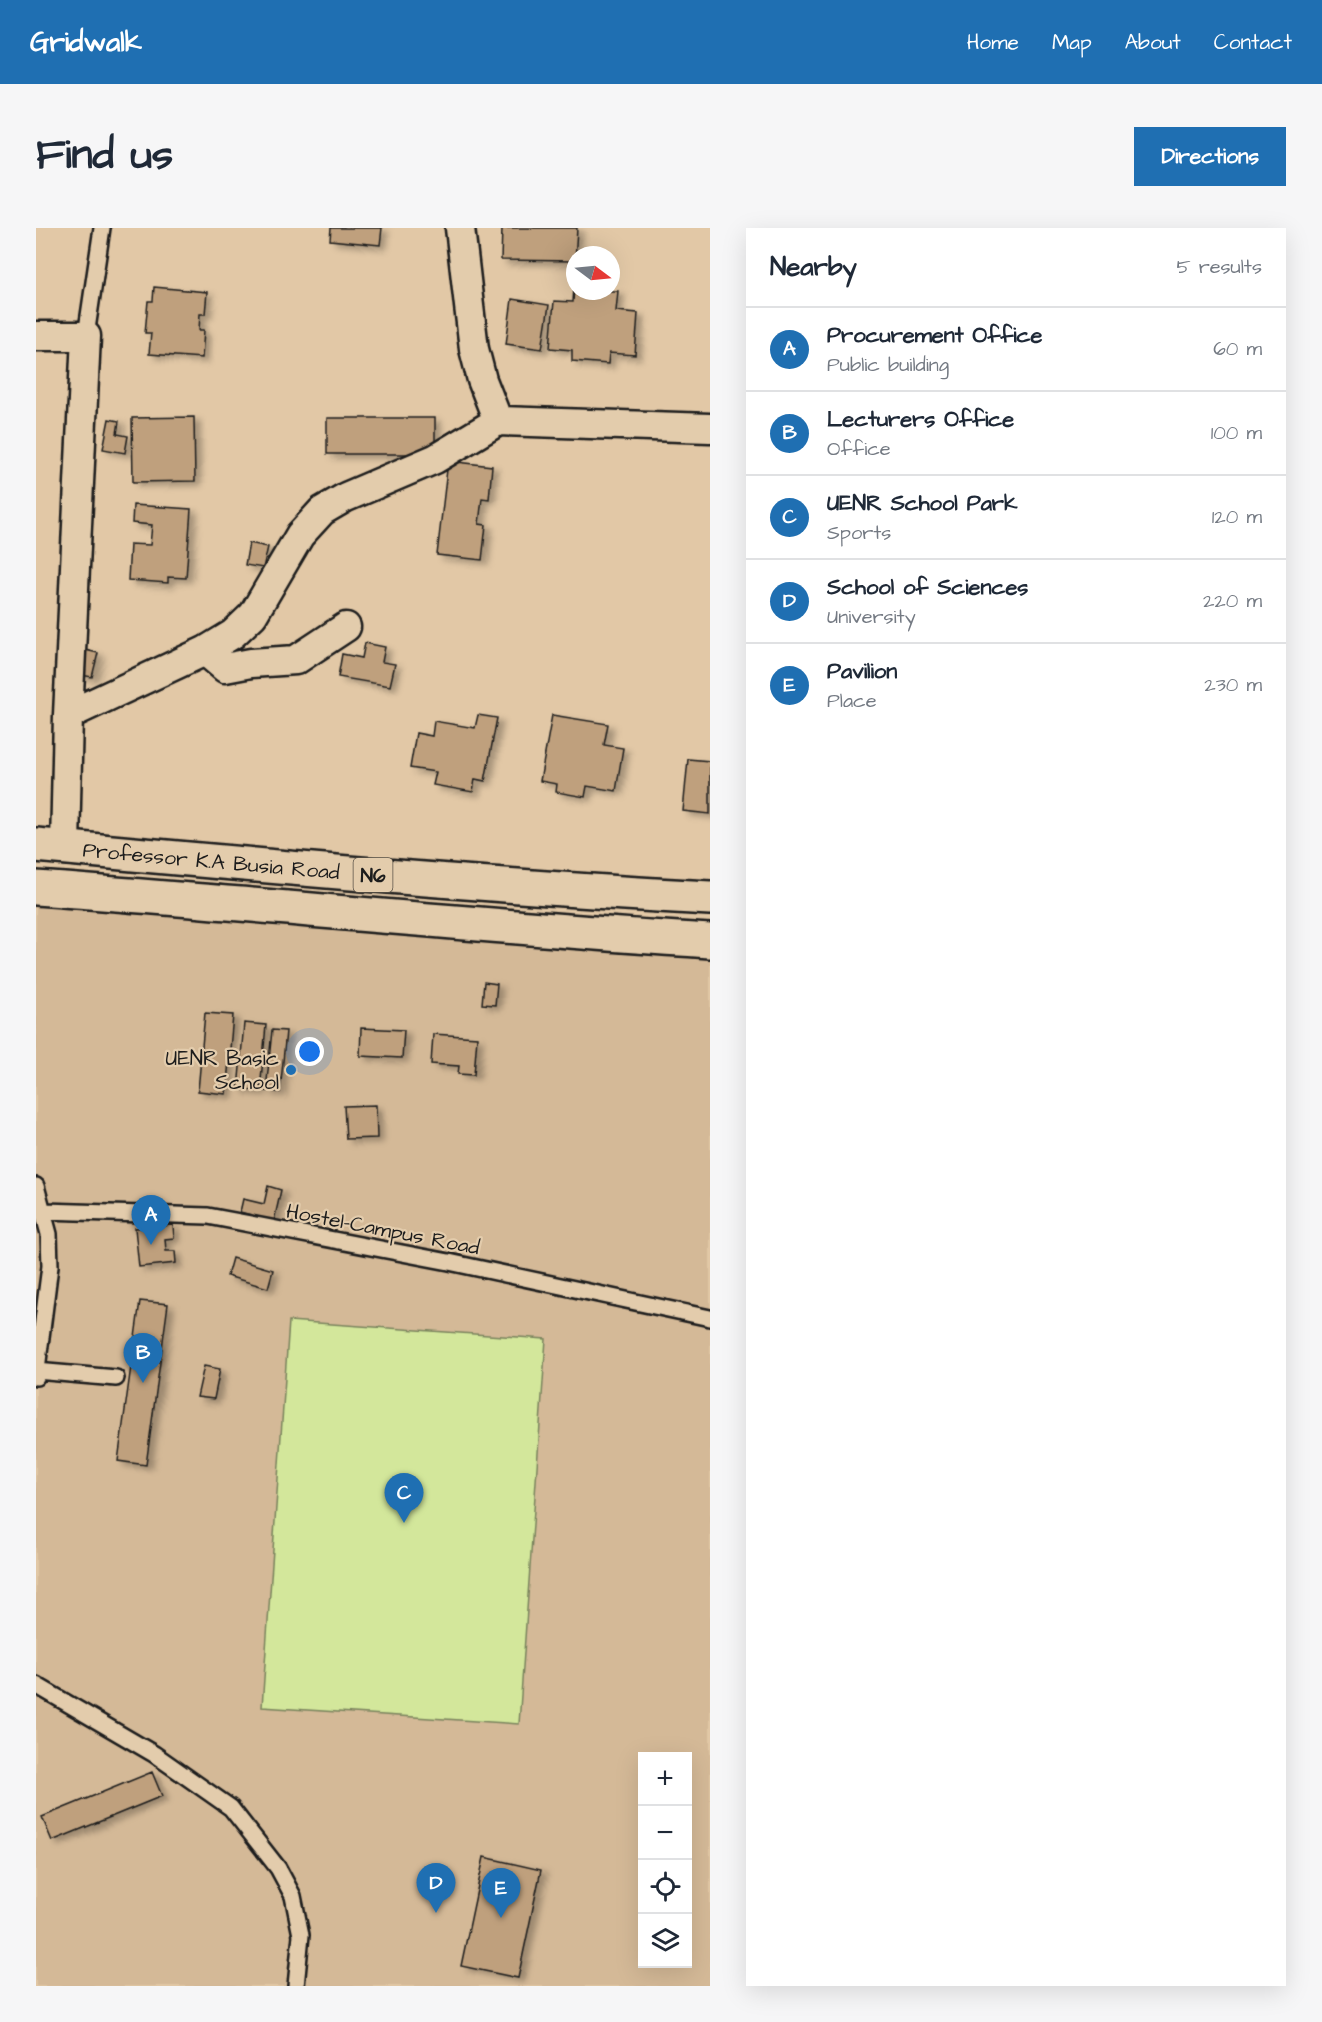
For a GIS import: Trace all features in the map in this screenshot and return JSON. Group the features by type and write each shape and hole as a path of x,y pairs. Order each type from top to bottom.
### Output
{"main road":[{"name":"Professor K.A Busia Road","path":"51,846 579,891 710,898"},
{"path":"169,857 169,898"},
{"path":"219,902 221,862"},
{"name":"Professor K.A Busia Road","path":"36,888 422,921 710,941"}],"street":[{"path":"460,228 474,349 482,380 498,421"},
{"path":"36,336 86,336 68,715 51,846"},
{"path":"68,715 205,651 233,634 253,615 300,535 322,511 346,497 435,459 498,421 710,428"},
{"path":"205,651 225,668 251,663 296,660 346,627"}],"lane":[{"path":"86,336 102,228"},
{"path":"36,1186 49,1234 50,1266 36,1377"},
{"name":"Hostel-Campus Road","path":"44,1211 208,1216 449,1262 710,1318"},
{"path":"36,1371 116,1378"},
{"path":"36,1685 154,1754 231,1808 278,1868 292,1896 301,1935 296,1986"}],"shaded area":[{"path":"36,895 710,941 710,1986 36,1986"}],"green space":[{"path":"289,1321 546,1339 519,1724 262,1707"}],"building":[{"path":"331,228 382,228 380,245 330,240"},
{"path":"502,228 577,228 576,246 566,246 566,261 501,260"},
{"path":"154,287 207,292 205,314 200,314 199,330 204,330 202,358 149,354 151,333 145,333 148,301 153,301"},
{"path":"512,299 549,305 542,349 506,344"},
{"path":"573,300 617,300 616,311 638,313 635,355 609,353 608,364 572,361 572,350 550,348 554,301 573,302"},
{"path":"194,417 195,481 133,482 132,418"},
{"path":"327,418 435,418 435,454 327,454"},
{"path":"109,419 119,421 117,434 128,436 125,453 103,449"},
{"path":"448,461 492,466 489,499 482,498 479,524 486,525 482,560 437,555"},
{"path":"133,505 191,509 186,578 168,577 168,583 128,580 130,544 150,545 152,525 132,523"},
{"path":"249,543 268,547 263,568 245,565"},
{"path":"365,643 385,647 382,662 395,664 390,686 338,677 342,654 362,658"},
{"path":"81,649 98,653 92,677 75,674"},
{"path":"478,715 497,718 485,781 475,779 473,792 433,785 436,772 410,768 416,733 432,736 434,721 475,728"},
{"path":"552,715 608,724 604,745 623,748 616,791 587,786 585,797 556,792 557,784 540,781"},
{"path":"688,759 710,761 710,814 683,811"},
{"path":"484,982 497,984 495,1005 482,1004"},
{"path":"205,1013 233,1015 226,1094 198,1091"},
{"path":"244,1023 266,1025 260,1091 238,1089"},
{"path":"361,1028 404,1030 402,1058 360,1056"},
{"path":"272,1030 286,1031 280,1092 266,1091"},
{"path":"433,1034 477,1037 474,1075 458,1074 459,1066 431,1064"},
{"path":"376,1105 377,1138 346,1139 344,1106"},
{"path":"268,1186 281,1190 274,1221 240,1212 243,1199 264,1204"},
{"path":"173,1225 174,1238 165,1239 166,1251 175,1251 176,1263 139,1267 135,1228"},
{"path":"232,1258 273,1270 268,1288 227,1276"},
{"path":"140,1301 168,1304 146,1465 118,1461"},
{"path":"204,1366 220,1369 214,1399 197,1397"},
{"path":"152,1772 162,1796 52,1841 42,1817"},
{"path":"484,1857 541,1870 518,1978 461,1966"}],"place":[{"name":"UENR Basic School","path":"291,1070"},
{"name":"Procurement Office","path":"151,1245"},
{"name":"Lecturers Office","path":"143,1383"},
{"name":"UENR School Park","path":"404,1523"},
{"name":"School of Sciences","path":"436,1913"},
{"name":"Pavilion","path":"501,1918"}]}
